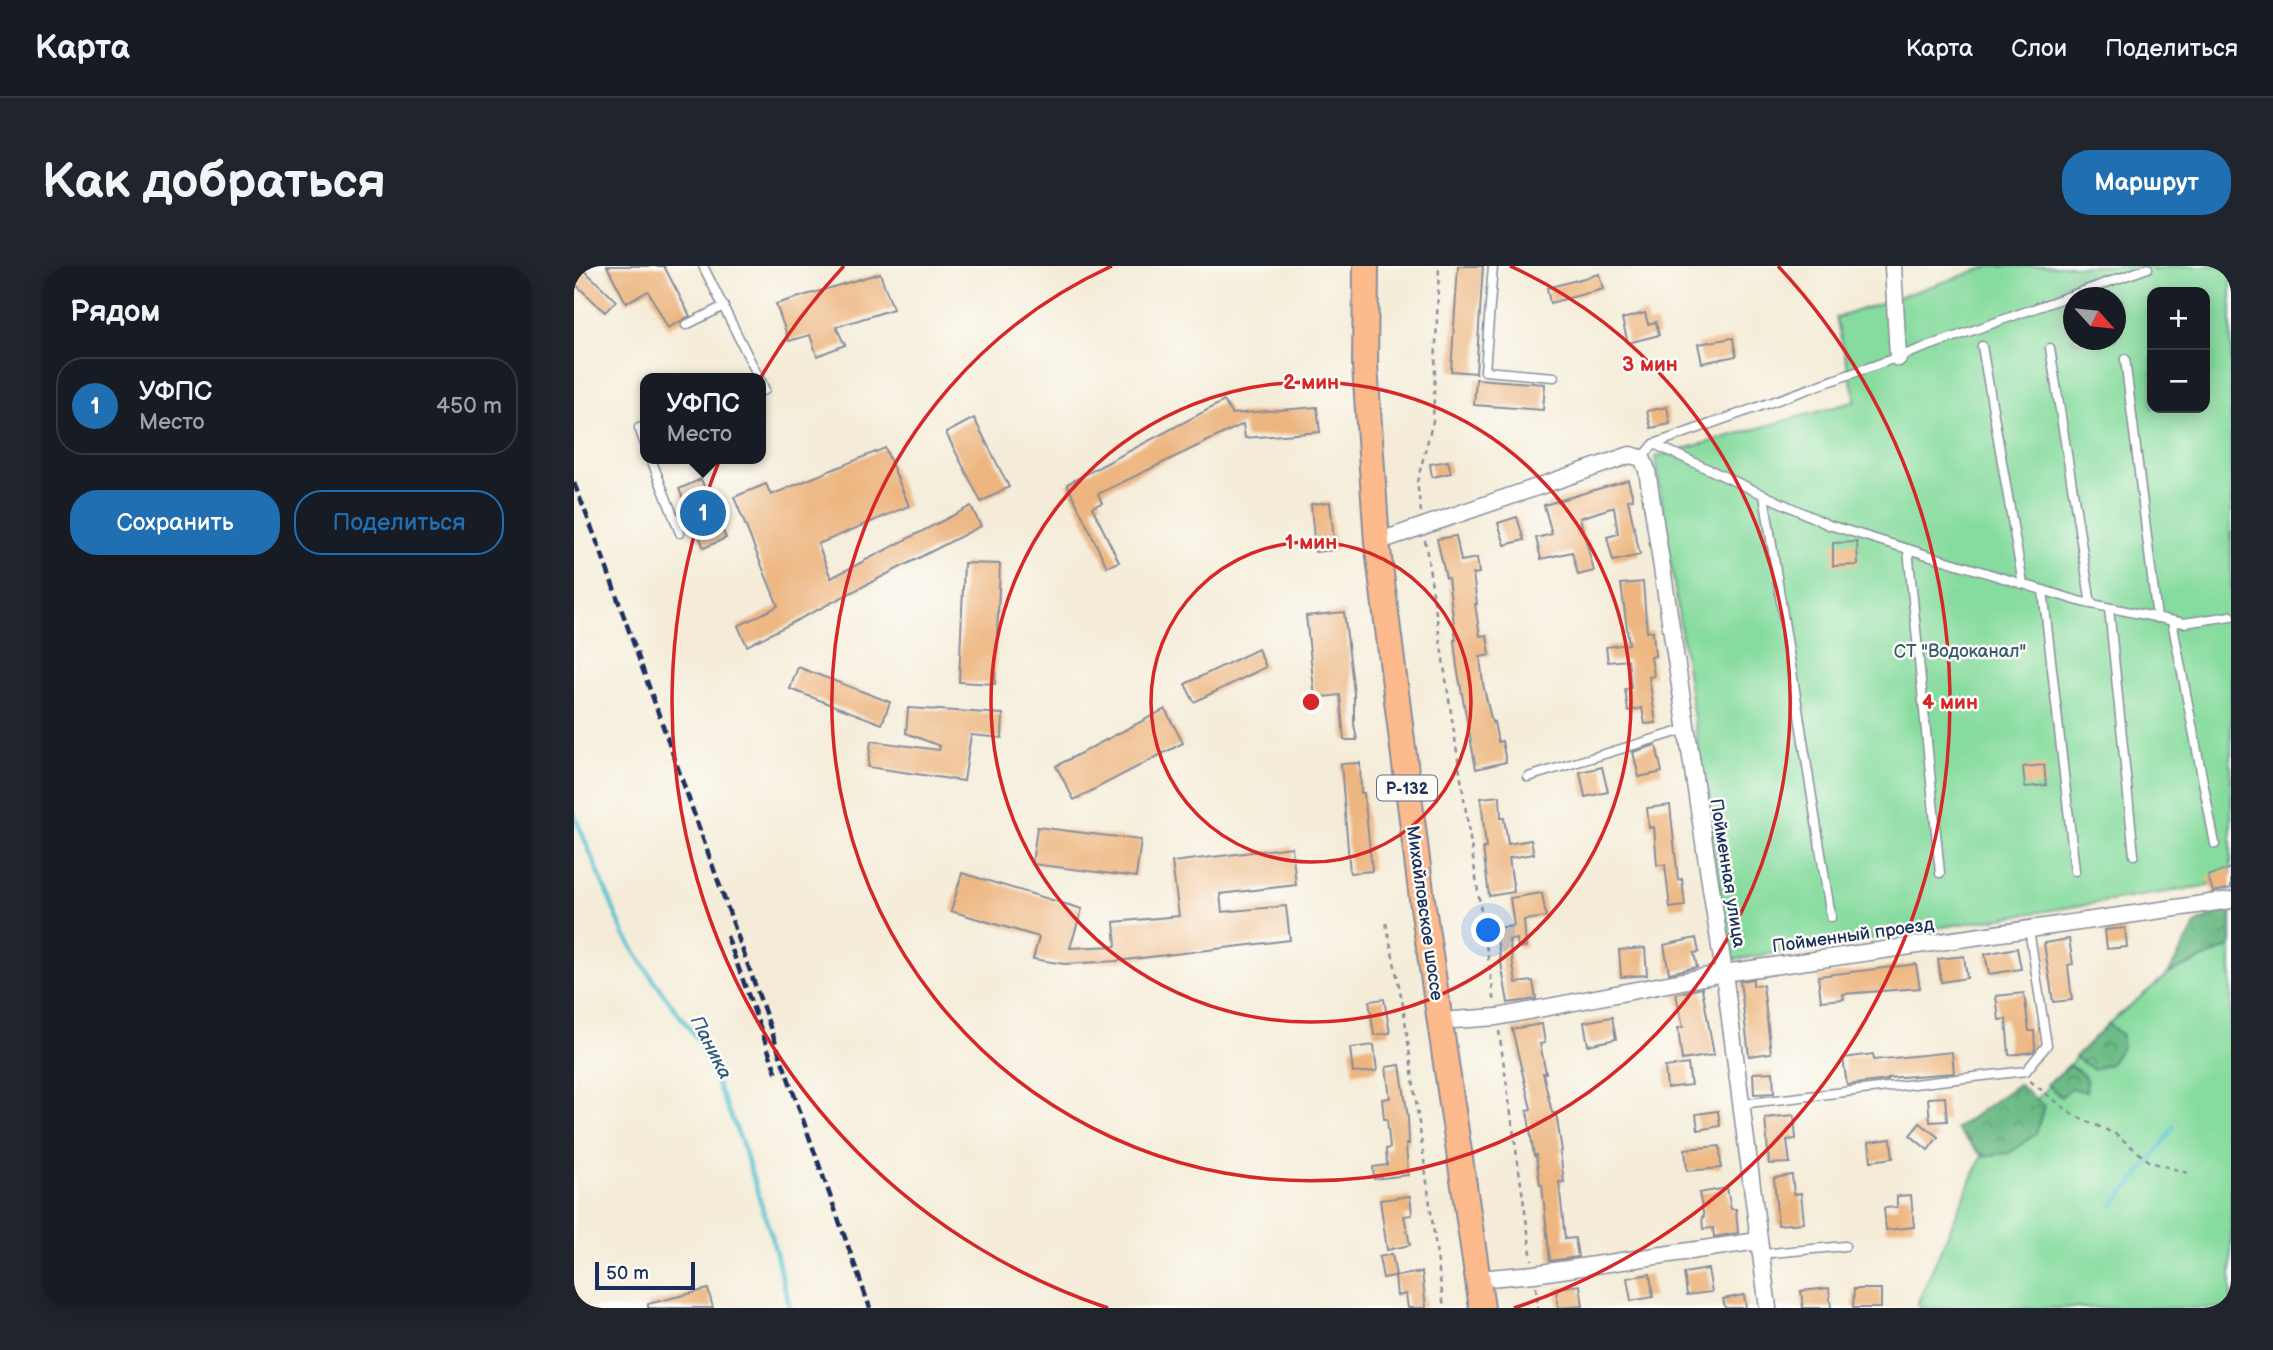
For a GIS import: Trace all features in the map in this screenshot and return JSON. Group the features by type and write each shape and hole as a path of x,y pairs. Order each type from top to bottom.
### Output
{"main road":[{"name":"Михайловское шоссе","path":"1366,266 1365,366 1377,542 1421,895 1482,1308"}],"street":[{"path":"1894,266 1898,358"},
{"path":"1377,542 1636,457"},
{"name":"Пойменная улица","path":"1636,457 1647,470 1724,973 1768,1308"},
{"name":"Пойменный проезд","path":"1440,1021 1497,1017 1724,973 2231,900"},
{"path":"1478,1279 1759,1247"}],"lane":[{"path":"703,266 757,373"},
{"path":"1493,266 1485,371 1554,377"},
{"path":"1636,457 1654,444 2148,268"},
{"path":"686,325 724,306"},
{"path":"1982,346 2023,584"},
{"path":"2050,348 2091,604"},
{"path":"2125,359 2157,618"},
{"path":"1654,444 1829,525 2042,590 2091,604 2184,623 2231,616"},
{"path":"653,464 680,533"},
{"path":"1764,495 1831,917"},
{"path":"1908,549 1940,873"},
{"path":"2042,590 2075,871"},
{"path":"2109,608 2134,855"},
{"path":"2172,621 2216,844"},
{"path":"1528,777 1687,729"},
{"path":"1740,1104 2026,1071 2047,1045 2029,929"},
{"path":"1759,1247 1845,1246"}],"path":[{"path":"1439,266 1433,421 1417,481 1538,1308"},
{"path":"1386,923 1403,1004 1444,1308"},
{"path":"2018,1072 2072,1114 2117,1135 2150,1162 2188,1173"}],"green space":[{"name":"СТ \"Водоканал\"","path":"1991,266 2153,266 2154,271 2167,266 2231,266 2231,875 2205,886 1730,960 1655,457 1856,401 1836,318"},
{"path":"2229,906 2231,946 2168,974 2197,923"},
{"path":"2231,946 2231,1308 1919,1308 1918,1302 1982,1156 2108,1024 2168,974"},
{"path":"2108,1024 2122,1035 2122,1047 2110,1064 2093,1069 2075,1057"},
{"path":"2070,1066 2084,1076 2086,1092 2071,1088 2061,1097 2047,1084"},
{"path":"2018,1084 2044,1106 2036,1134 2009,1153 1982,1156 1956,1129"}],"building":[{"path":"607,266 664,266 690,316 668,328 648,291 626,303"},
{"path":"1458,266 1483,266 1476,373 1451,371"},
{"path":"581,267 616,301 605,312 574,283 574,274"},
{"path":"880,273 893,309 836,327 845,345 817,356 810,335 789,341 776,304"},
{"path":"1599,274 1603,289 1550,303 1547,288"},
{"path":"1645,313 1648,324 1656,322 1659,335 1628,343 1622,319"},
{"path":"1733,338 1736,356 1702,363 1698,344"},
{"path":"1476,379 1545,384 1543,410 1474,405"},
{"path":"1224,401 1232,414 1317,407 1320,432 1245,438 1243,424 1098,494 1102,503 1092,507 1119,562 1107,567 1067,484"},
{"path":"1667,407 1670,424 1651,428 1647,411"},
{"path":"974,418 1009,487 981,502 946,433"},
{"path":"885,448 909,506 818,544 831,578 971,506 981,526 747,646 738,626 778,606 734,497 766,484 771,495"},
{"path":"1448,461 1451,473 1432,477 1430,464"},
{"path":"701,479 726,538 704,548 679,489"},
{"path":"1628,480 1633,499 1628,500 1640,555 1613,561 1607,537 1618,534 1614,507 1580,518 1594,571 1578,575 1572,552 1541,559 1536,538 1552,534 1544,505"},
{"path":"1330,502 1335,550 1315,552 1311,504"},
{"path":"1517,517 1524,540 1505,545 1498,523"},
{"path":"1456,536 1461,561 1477,558 1479,573 1473,574 1475,604 1480,636 1487,635 1490,655 1480,657 1483,684 1492,723 1494,722 1498,742 1502,741 1506,762 1476,769 1457,667 1448,578 1437,539"},
{"path":"1857,542 1858,565 1833,566 1833,543"},
{"path":"964,563 1000,564 995,684 959,682"},
{"path":"1643,582 1647,632 1653,631 1655,656 1651,657 1654,676 1649,677 1656,723 1645,724 1642,708 1628,711 1625,689 1631,688 1628,660 1608,662 1606,647 1629,644 1621,584"},
{"path":"1344,612 1357,740 1344,740 1340,695 1315,698 1306,616"},
{"path":"1258,649 1266,667 1194,702 1185,684"},
{"path":"798,667 890,702 882,724 790,689"},
{"path":"908,708 1003,714 1002,738 971,735 964,781 868,767 871,741 939,750 940,746 906,733"},
{"path":"1165,709 1183,743 1074,800 1056,766"},
{"path":"1656,745 1662,772 1639,777 1633,752"},
{"path":"1360,763 1361,793 1364,793 1372,871 1350,873 1341,764"},
{"path":"2044,765 2046,785 2025,787 2023,767"},
{"path":"1602,767 1608,792 1585,797 1580,772"},
{"path":"1500,796 1501,818 1504,818 1508,844 1531,840 1534,854 1509,858 1514,892 1489,896 1481,798"},
{"path":"1670,805 1678,880 1682,879 1685,906 1670,908 1665,865 1657,865 1654,827 1649,828 1647,808"},
{"path":"1037,827 1141,840 1136,877 1032,864"},
{"path":"1292,847 1296,885 1220,894 1222,912 1286,906 1290,940 1117,961 1064,964 1033,959 1039,937 951,911 962,873 1082,909 1070,948 1116,946 1114,922 1179,916 1172,862"},
{"path":"2231,868 2231,888 2213,892 2208,876"},
{"path":"1542,893 1546,917 1524,920 1526,947 1518,948 1517,939 1509,940 1516,983 1533,981 1536,999 1508,1003 1495,928 1514,926 1510,898"},
{"path":"2125,928 2127,947 2107,949 2105,930"},
{"path":"1696,938 1699,952 1694,953 1697,967 1669,973 1664,945"},
{"path":"2069,939 2073,964 2068,965 2072,1000 2053,1002 2044,943"},
{"path":"1645,948 1647,975 1621,977 1619,950"},
{"path":"2017,948 2021,969 1989,974 1985,954"},
{"path":"1964,956 1967,978 1941,982 1938,959"},
{"path":"1916,964 1920,988 1843,994 1844,999 1821,1001 1818,976"},
{"path":"1753,979 1753,986 1763,985 1771,1053 1749,1056 1740,981"},
{"path":"1702,988 1714,1055 1682,1060 1678,1028 1683,1027 1676,994"},
{"path":"2024,993 2029,1031 2034,1031 2035,1049 2033,1052 2009,1055 2006,1019 1999,1020 1996,996"},
{"path":"1384,999 1390,1033 1374,1035 1369,1001"},
{"path":"1612,1017 1616,1039 1588,1045 1584,1022"},
{"path":"1542,1024 1545,1043 1540,1044 1546,1073 1543,1073 1552,1113 1556,1113 1562,1151 1564,1182 1559,1182 1565,1239 1575,1238 1578,1257 1550,1261 1542,1185 1536,1155 1534,1156 1527,1110 1531,1109 1512,1029"},
{"path":"1374,1045 1377,1071 1353,1073 1350,1048"},
{"path":"1952,1052 1954,1073 1888,1078 1847,1085 1843,1058 1873,1054 1874,1060"},
{"path":"1688,1064 1691,1085 1667,1088 1665,1067"},
{"path":"1400,1065 1408,1117 1408,1175 1374,1179 1373,1167 1387,1165 1386,1149 1390,1148 1382,1099 1390,1098 1386,1067"},
{"path":"1773,1072 1774,1093 1754,1094 1753,1073"},
{"path":"1945,1097 1947,1121 1930,1122 1928,1098"},
{"path":"1718,1111 1720,1126 1698,1130 1696,1114"},
{"path":"1794,1115 1796,1139 1787,1140 1790,1163 1769,1164 1765,1118"},
{"path":"1920,1123 1938,1137 1928,1150 1910,1135"},
{"path":"1891,1139 1893,1158 1871,1161 1869,1142"},
{"path":"1720,1146 1721,1168 1687,1171 1685,1149"},
{"path":"1792,1175 1794,1194 1801,1193 1804,1223 1778,1225 1774,1178"},
{"path":"1727,1188 1731,1209 1736,1209 1738,1233 1714,1237 1713,1228 1703,1229 1704,1217 1699,1193"},
{"path":"1911,1195 1914,1227 1886,1230 1884,1208 1897,1207 1897,1196"},
{"path":"1410,1196 1412,1215 1404,1216 1410,1245 1387,1250 1380,1200"},
{"path":"1392,1254 1396,1276 1422,1272 1426,1308 1408,1308 1406,1294 1397,1296 1395,1276 1383,1278 1379,1257"},
{"path":"1708,1269 1712,1292 1687,1295 1684,1273"},
{"path":"1650,1274 1653,1297 1631,1301 1627,1278"},
{"path":"1580,1285 1583,1306 1558,1308 1556,1288"},
{"path":"1829,1288 1831,1308 1803,1308 1801,1291"},
{"path":"708,1289 713,1308 648,1308 648,1304"},
{"path":"1854,1289 1881,1289 1881,1308 1853,1308"},
{"path":"1744,1295 1746,1308 1725,1308 1723,1299"}],"waterway":[{"name":"Паника","path":"574,814 624,934 652,978 698,1040 742,1143 772,1238 790,1308"},
{"path":"2112,1206 2150,1162 2174,1126"}],"railway":[{"path":"574,483 601,552 870,1308"},
{"path":"727,936 778,1077"}],"place":[{"name":"УФПС","path":"703,513"}]}
